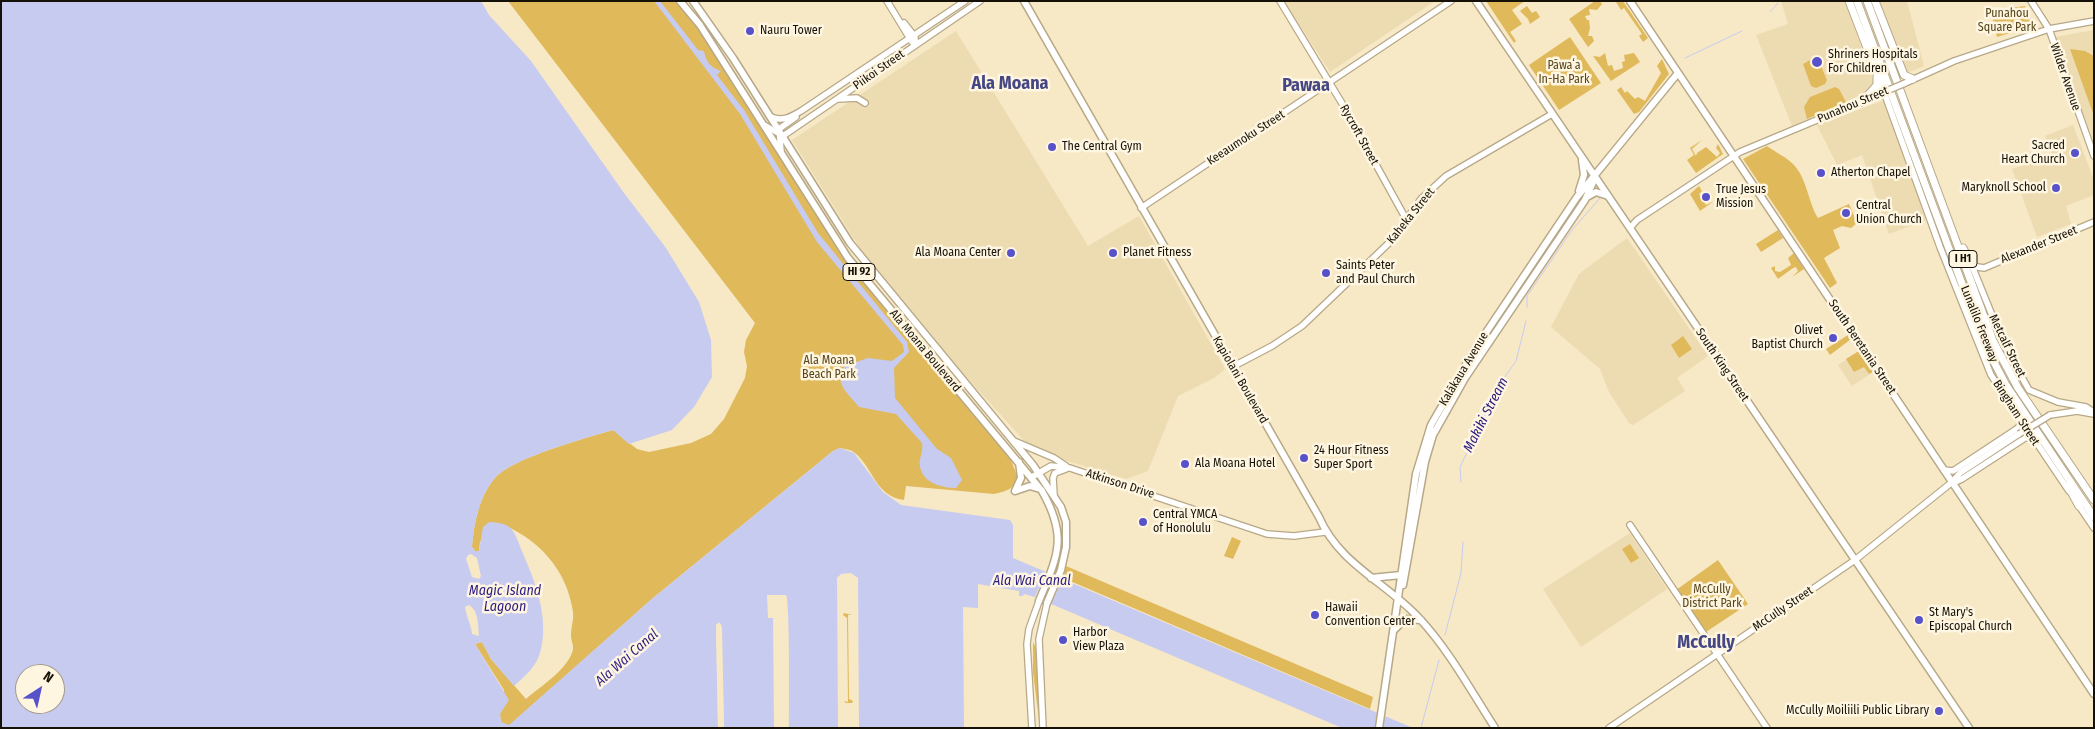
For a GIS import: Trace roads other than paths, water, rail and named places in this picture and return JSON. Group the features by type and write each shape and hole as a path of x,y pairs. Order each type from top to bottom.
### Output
{"highway":[{"path":"1850,1 1884,92"},
{"name":"Lunalilo Freeway","path":"1857,1 1984,343 2006,385 2094,517"},
{"name":"Lunalilo Freeway","path":"1867,1 1987,327 2005,366 2094,500"},
{"path":"1875,1 1904,75 1913,79"},
{"path":"1862,102 1876,86 1877,76"},
{"path":"1948,219 1972,266"},
{"path":"2049,450 2079,506"}],"main road":[{"name":"Ala Moana Boulevard","path":"680,1 700,25 766,126 848,258 1032,476 1042,491 1054,513 1058,528 1059,547 1039,601"},
{"name":"Ala Moana Boulevard","path":"693,1 715,31 771,117 838,226 865,263 1014,441 1054,495 1061,507 1066,522 1066,547 1061,570 1047,603"},
{"name":"Kapiolani Boulevard","path":"1024,1 1319,517 1325,532 1342,552 1371,578 1398,598 1422,621 1495,728"},
{"name":"South King Street","path":"1476,1 1969,728"},
{"name":"South Beretania Street","path":"1630,1 2094,694"},
{"name":"Kalākaua Avenue","path":"1379,728 1416,474 1431,424 1475,349 1577,197 1678,73"},
{"path":"1577,197 1584,175 1581,156"},
{"name":"Kalākaua Avenue","path":"1400,589 1404,584 1425,462 1433,436 1465,378 1585,200 1595,177"},
{"path":"1585,200 1595,192 1609,197"},
{"path":"1018,461 1021,478 1015,491 1030,486 1042,491"},
{"path":"1371,578 1401,576"},
{"path":"1393,632 1404,619 1422,621"}],"street":[{"path":"887,1 915,45"},
{"name":"Piikoi Street","path":"771,117 778,120 785,119 801,111 966,1"},
{"name":"Piikoi Street","path":"780,133 836,100 980,1"},
{"name":"Rycroft Street","path":"1280,1 1330,83 1406,219"},
{"name":"Keeaumoku Street","path":"1141,208 1451,1"},
{"name":"Wilder Avenue","path":"2031,1 2049,29 2094,156"},
{"name":"Punahou Street","path":"1630,228 1637,220 1734,156 1954,61 2049,29 2094,21"},
{"name":"Bingham Street","path":"1884,92 1976,342 1991,375 2022,422 2028,438 2094,528"},
{"path":"836,100 852,97 865,103"},
{"name":"Piikoi Street","path":"780,133 801,111"},
{"name":"Kaheka Street","path":"1232,367 1272,346 1302,326 1390,242 1426,194 1454,171 1552,114"},
{"path":"766,126 780,133 782,154"},
{"name":"Alexander Street","path":"1984,268 2094,222"},
{"path":"1972,266 1984,268 1978,277"},
{"name":"Metcalf Street","path":"1972,266 2005,347 2029,390 2058,402 2086,407 2094,413"},
{"name":"McCully Street","path":"1940,466 1950,472 2018,431 2050,416 2076,411 2094,413"},
{"name":"McCully Street","path":"1609,728 1855,560 1952,483 1960,474 2018,431 2022,422"},
{"path":"2018,431 2028,438"},
{"name":"McCully Street","path":"1952,483 1962,480 2028,438"},
{"path":"1014,441 1054,458 1070,468"},
{"path":"1960,474 1967,462"},
{"name":"Atkinson Drive","path":"1032,476 1055,466 1070,468 1267,534 1294,536 1325,532"},
{"path":"1054,495 1053,478 1055,473 1070,468"},
{"path":"1630,525 1767,728"},
{"name":"Ala Moana Boulevard","path":"1032,728 1027,644 1029,629 1039,601"},
{"name":"Ala Moana Boulevard","path":"1043,728 1039,639 1047,603"}],"water":[{"path":"1,1 481,1 489,15 531,61 624,193 666,248 699,302 711,340 712,377 694,407 672,430 629,444 613,430 550,449 517,463 495,478 481,502 474,529 472,547 475,551 479,551 483,527 489,522 508,526 514,533 531,574 540,600 542,613 543,640 540,653 536,663 514,686 491,659 482,642 475,644 509,700 500,714 501,722 509,725 653,598 833,451 840,448 854,453 883,492 901,505 1010,520 1013,525 1013,558 1413,728 1342,728 1035,597 1024,594 1019,596 1019,591 978,584 978,608 963,607 964,728 859,728 858,578 851,573 841,574 837,578 838,728 789,728 787,601 786,595 767,595 768,618 773,618 774,728 724,728 721,624 716,625 718,728 1,728","holes":["471,554 477,558 481,576 479,579 472,577 466,559","469,605 475,611 479,636 472,634 465,607"]},
{"path":"654,1 660,1 698,50 704,51 709,64 721,71 717,75 744,110 818,233 907,342 909,352 894,368 895,398 937,449 951,458 962,480 956,488 939,486 925,477 920,464 922,443 896,414 859,407 847,393 840,378 845,366 868,358 892,361 904,352 903,345 817,242 740,114"}],"waterway":[{"name":"Makiki Stream","path":"1770,12 1778,3"},
{"name":"Makiki Stream","path":"1685,58 1742,31"},
{"name":"Makiki Stream","path":"1527,307 1527,296 1572,230 1601,197"},
{"name":"Makiki Stream","path":"1461,482 1460,467 1499,385 1516,361 1526,321"},
{"name":"Makiki Stream","path":"1445,635 1461,573 1463,542"},
{"name":"Makiki Stream","path":"1421,728 1439,660"}],"place":[{"name":"Nauru Tower","path":"750,31"},
{"name":"Shriners Hospitals For Children","path":"1817,62"},
{"name":"The Central Gym","path":"1052,147"},
{"name":"Sacred Heart Church","path":"2075,153"},
{"name":"Atherton Chapel","path":"1821,173"},
{"name":"Maryknoll School","path":"2056,188"},
{"name":"True Jesus Mission","path":"1706,197"},
{"name":"Central Union Church","path":"1846,213"},
{"name":"Ala Moana Center","path":"1011,253"},
{"name":"Planet Fitness","path":"1113,253"},
{"name":"Saints Peter and Paul Church","path":"1326,273"},
{"name":"Olivet Baptist Church","path":"1833,338"},
{"name":"24 Hour Fitness Super Sport","path":"1304,458"},
{"name":"Ala Moana Hotel","path":"1185,464"},
{"name":"Central YMCA of Honolulu","path":"1143,522"},
{"name":"Hawaii Convention Center","path":"1315,615"},
{"name":"St Mary's Episcopal Church","path":"1919,620"},
{"name":"Harbor View Plaza","path":"1063,640"},
{"name":"McCully Moiliili Public Library","path":"1939,711"}],"district":[{"name":"Ala Moana","path":"1010,84"},
{"name":"Pawaa","path":"1306,86"},
{"name":"McCully","path":"1706,643"}],"park label":[{"name":"Punahou Square Park","path":"2007,21"},
{"name":"Pāwaʻa In-Ha Park","path":"1564,73"},
{"name":"Ala Moana Beach Park","path":"829,368"},
{"name":"McCully District Park","path":"1712,597"}],"water label":[{"name":"Ala Wai Canal","path":"1032,581"},
{"name":"Magic Island Lagoon","path":"505,600"},
{"name":"Ala Wai Canal","path":"627,658"}]}
